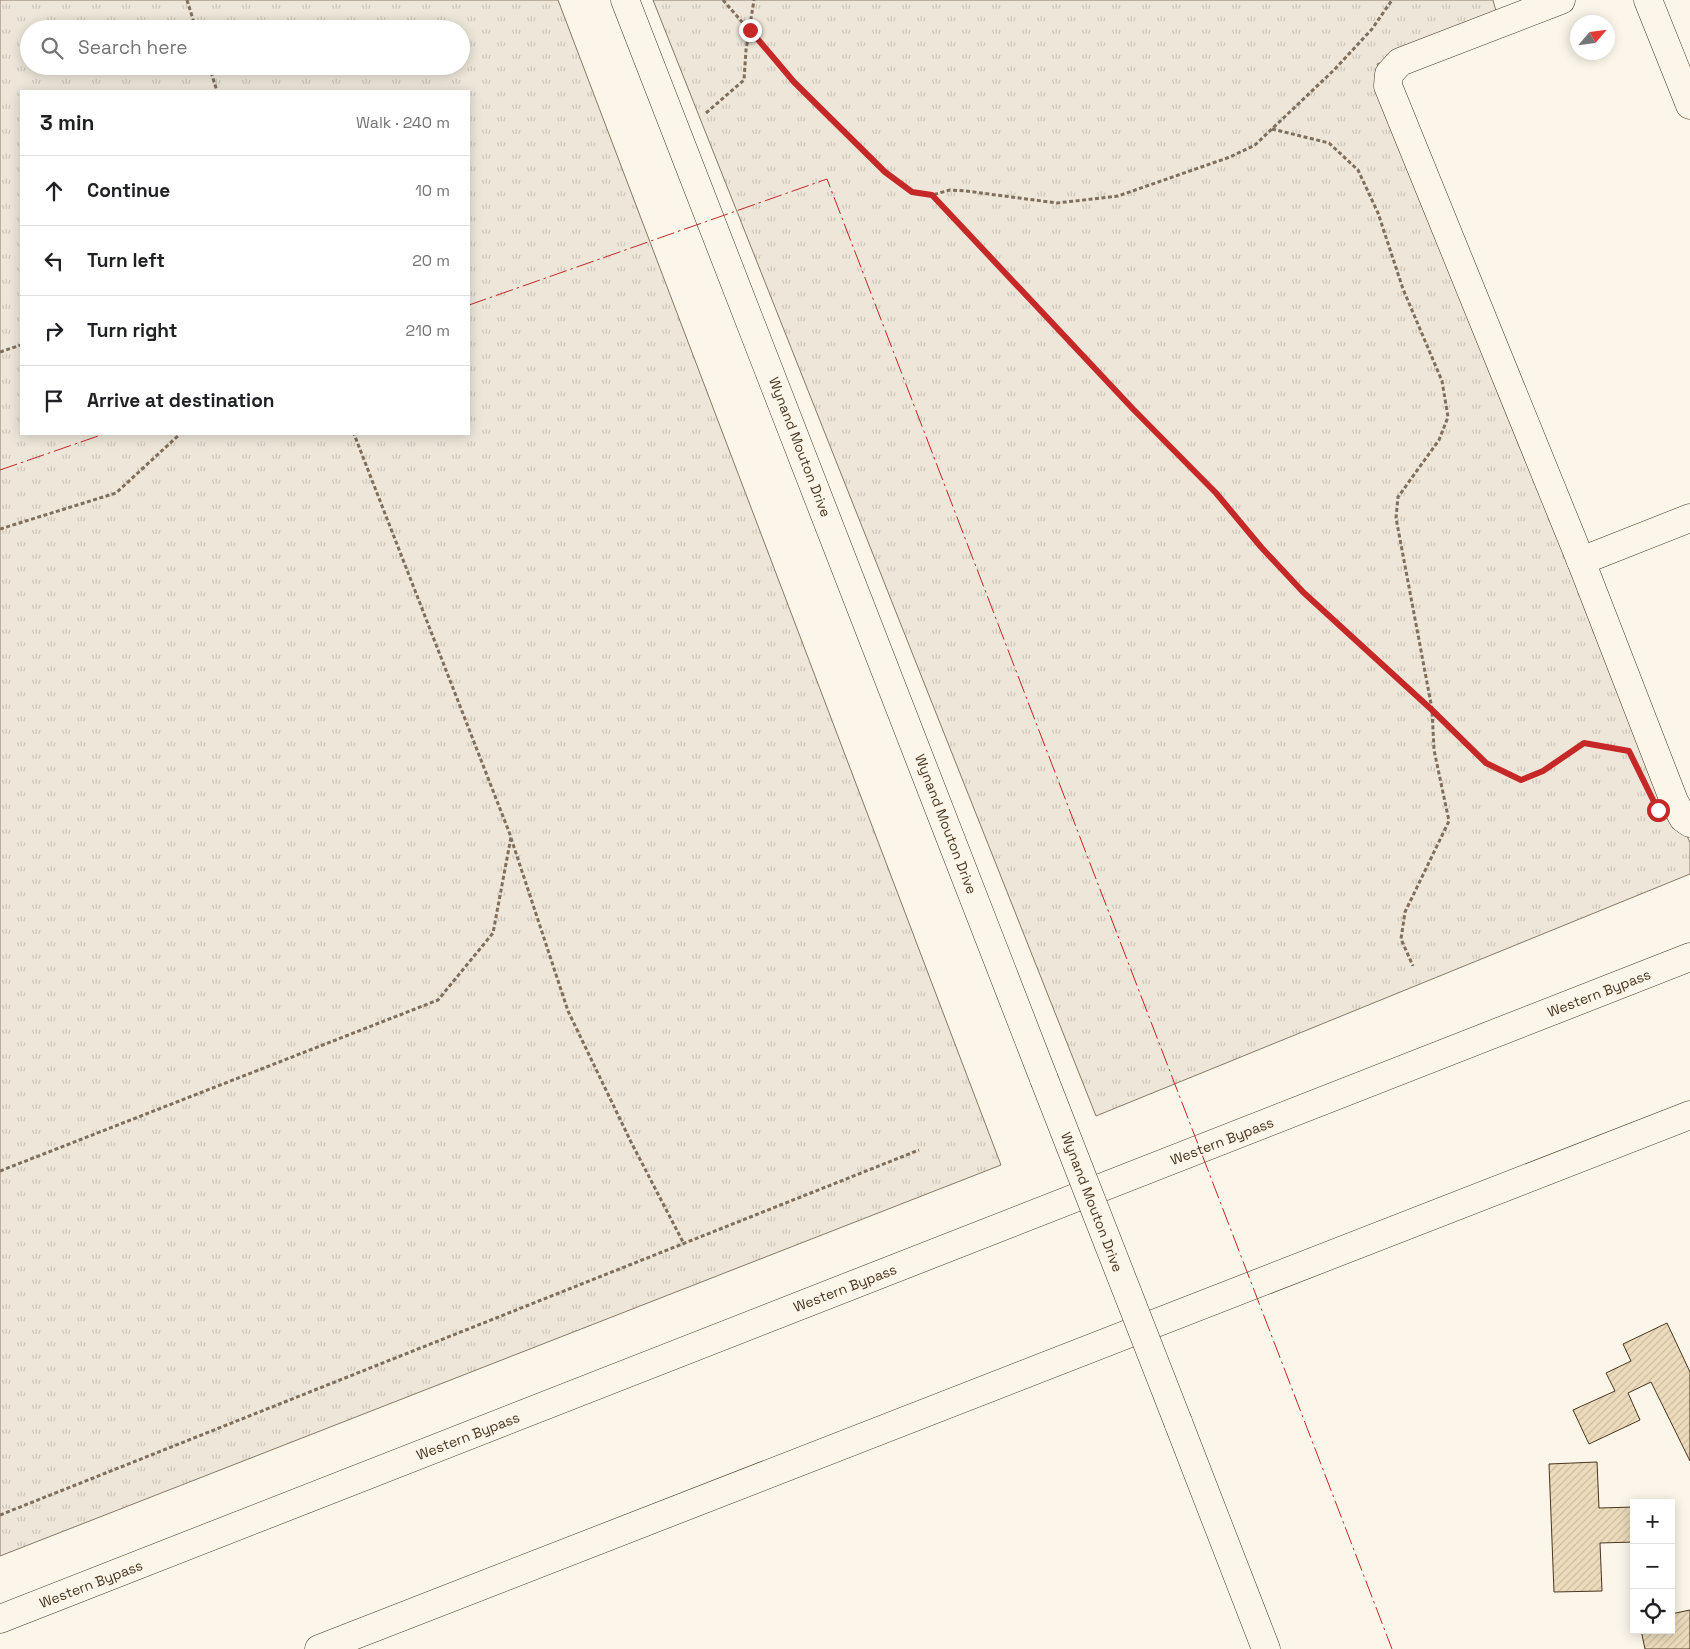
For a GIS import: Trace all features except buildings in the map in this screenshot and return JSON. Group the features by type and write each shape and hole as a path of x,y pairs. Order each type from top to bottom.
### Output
{"main road":[{"name":"Wynand Mouton Drive","path":"625,0 1266,1649"},
{"path":"1561,0 1400,62 1388,74 1388,86 1581,561 1674,801 1683,818 1690,823"},
{"path":"1648,0 1690,105"},
{"path":"1581,561 1690,518"},
{"name":"Western Bypass","path":"0,1619 1690,957"},
{"path":"319,1649 1690,1115"}],"path":[{"path":"187,0 193,20"},
{"path":"723,0 794,82 885,172 912,192 932,195 950,190 1057,203 1118,196 1230,157 1255,146 1334,70 1372,29 1392,0"},
{"path":"706,113 744,80 754,0"},
{"path":"212,75 217,90"},
{"path":"1272,129 1329,143 1358,170 1378,213 1403,289 1442,381 1448,417 1439,440 1398,497 1396,518 1432,710 1434,750 1449,821 1406,912 1401,939 1413,966"},
{"path":"932,195 1133,409 1216,493 1261,547 1303,592 1432,710 1486,763 1521,780 1543,771 1584,743 1629,751"},
{"path":"0,352 20,345"},
{"path":"0,529 116,493 179,435"},
{"path":"354,435 511,838 568,1011 631,1142 684,1244"},
{"path":"0,1171 438,1000 493,933 511,838"},
{"path":"0,1515 919,1150"}],"green space":[{"path":"0,0 558,0 1001,1165 0,1556"},
{"path":"653,0 1493,0 1497,15 1377,64 1690,843 1690,874 1096,1116"}],"power":[{"path":"470,305 827,179 1392,1649"},
{"path":"0,470 101,435"}],"route":[{"path":"750,30 794,82 885,172 912,192 932,195 1133,409 1216,493 1261,547 1303,592 1432,710 1486,763 1521,780 1543,771 1584,743 1629,751 1658,810"}]}
